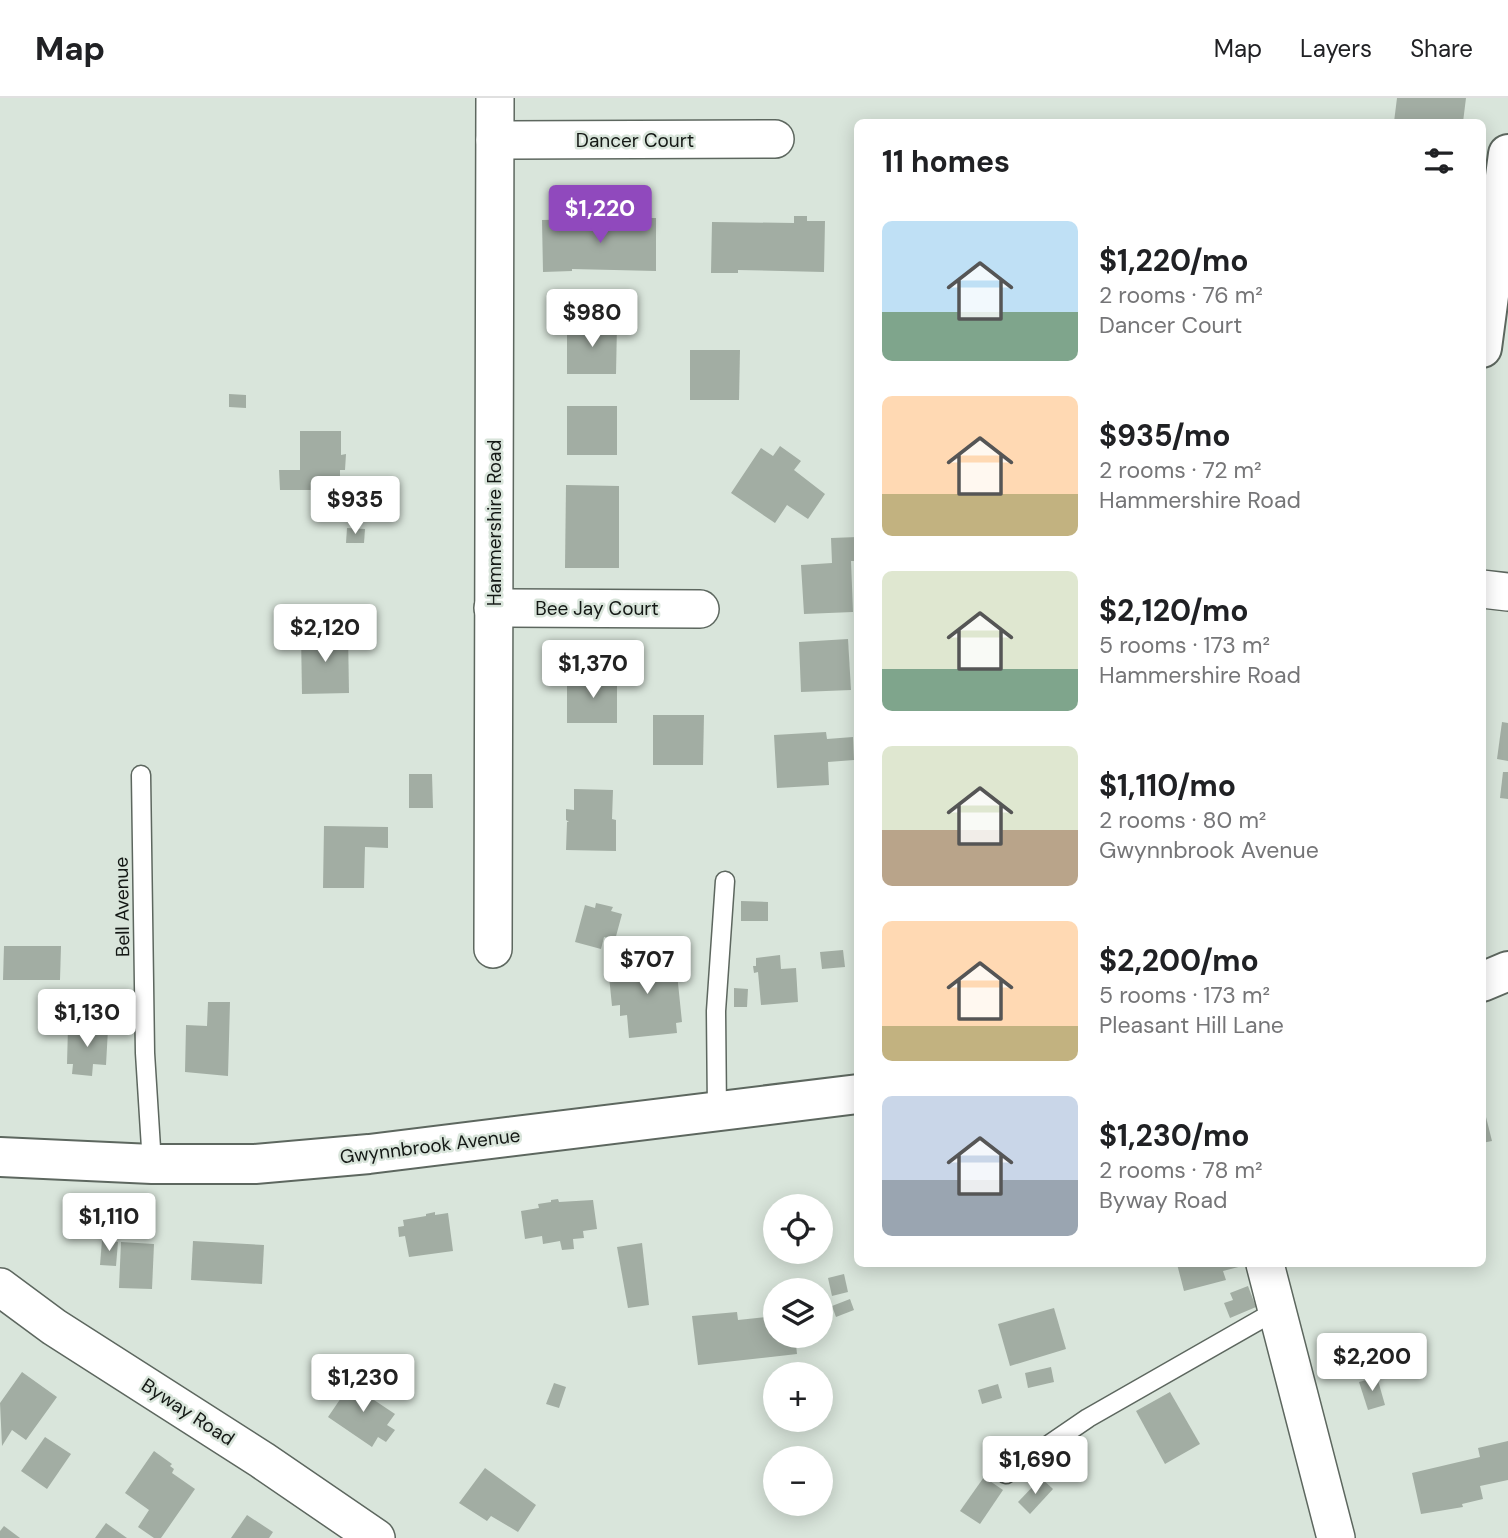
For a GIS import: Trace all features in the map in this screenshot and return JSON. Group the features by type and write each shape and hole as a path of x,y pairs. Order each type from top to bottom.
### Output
{"street":[{"name":"Hammershire Road","path":"493,949 495,98"},
{"name":"Dancer Court","path":"495,140 775,139"},
{"path":"1486,318 1508,154"},
{"path":"1486,589 1508,592"},
{"name":"Bee Jay Court","path":"494,608 700,609"},
{"path":"1486,980 1508,971"},
{"name":"Gwynnbrook Avenue","path":"0,1157 152,1164 255,1164 369,1154 854,1094"},
{"path":"1266,1267 1336,1538"},
{"name":"Byway Road","path":"0,1287 54,1326 376,1538"}],"lane":[{"name":"Bell Avenue","path":"141,775 145,1053 152,1164"},
{"path":"717,1111 716,1011 725,881"},
{"path":"1006,1474 1088,1418 1277,1310"}],"building":[{"path":"1397,98 1466,98 1463,119 1394,119"},
{"path":"627,214 640,214 640,218 656,218 656,271 572,269 543,272 542,220 600,219 600,222 627,222"},
{"path":"794,216 807,216 807,221 825,221 824,272 738,270 738,273 711,273 712,222 794,223"},
{"path":"567,324 617,325 616,374 567,374"},
{"path":"690,350 740,350 739,400 690,400"},
{"path":"229,394 246,395 246,408 229,407"},
{"path":"567,406 617,406 617,455 567,455"},
{"path":"300,431 341,431 341,455 346,454 345,470 340,470 340,490 280,490 279,470 300,470"},
{"path":"780,446 801,461 794,470 825,494 808,519 787,505 775,523 731,493 761,448 773,456"},
{"path":"566,485 619,486 619,568 565,568"},
{"path":"347,528 365,529 364,543 346,543"},
{"path":"854,537 854,561 851,561 853,612 804,614 801,565 832,563 831,538"},
{"path":"348,633 349,693 302,694 301,634"},
{"path":"848,639 851,690 801,692 799,642"},
{"path":"583,674 617,674 617,723 567,723 567,684 583,684"},
{"path":"653,715 704,715 703,765 653,765"},
{"path":"1502,722 1508,723 1508,761 1497,759"},
{"path":"826,732 827,739 853,737 854,760 828,762 829,785 777,788 774,735"},
{"path":"1503,772 1508,772 1508,799 1500,798"},
{"path":"409,774 432,774 433,808 409,808"},
{"path":"574,789 613,790 612,819 616,820 616,851 566,850 569,822 566,820 566,809 574,810"},
{"path":"324,826 388,827 388,848 365,847 364,888 323,888"},
{"path":"741,901 768,902 768,921 741,921"},
{"path":"596,903 613,907 611,911 622,914 615,940 604,937 601,949 575,942 585,905 595,908"},
{"path":"4,946 61,946 60,980 3,980"},
{"path":"843,950 845,967 822,969 820,952"},
{"path":"675,954 682,1022 676,1023 677,1033 629,1038 627,1015 620,1016 620,1005 612,1006 608,966 665,960 665,956"},
{"path":"780,955 781,969 796,968 798,1002 761,1005 758,972 754,973 753,966 756,966 756,958"},
{"path":"734,988 748,989 747,1007 734,1007"},
{"path":"208,1002 230,1002 228,1076 185,1072 186,1025 207,1026"},
{"path":"68,1027 108,1029 106,1065 93,1064 92,1076 72,1074 73,1064 67,1064"},
{"path":"1486,1117 1492,1141 1486,1142"},
{"path":"558,1199 559,1202 593,1200 597,1229 583,1231 584,1238 573,1239 574,1249 562,1250 560,1241 543,1244 542,1236 525,1239 521,1211 539,1208 538,1204"},
{"path":"435,1212 435,1215 448,1213 453,1251 409,1257 405,1236 399,1237 398,1227 404,1226 403,1220"},
{"path":"102,1240 118,1242 116,1266 100,1265"},
{"path":"193,1241 264,1245 262,1284 191,1280"},
{"path":"121,1242 154,1244 152,1289 119,1288"},
{"path":"642,1243 649,1305 628,1308 617,1247"},
{"path":"1178,1267 1238,1267 1223,1271 1226,1280 1184,1291"},
{"path":"844,1274 848,1292 833,1296 833,1278 828,1278"},
{"path":"1248,1286 1256,1307 1230,1318 1224,1303 1233,1300 1230,1293"},
{"path":"850,1299 854,1310 836,1317 833,1306"},
{"path":"1054,1308 1066,1349 1010,1366 998,1324"},
{"path":"737,1312 738,1320 763,1317 763,1348 796,1348 797,1354 698,1365 692,1316"},
{"path":"1051,1367 1054,1382 1028,1388 1025,1373"},
{"path":"22,1372 57,1397 26,1440 12,1430 2,1446 0,1403"},
{"path":"356,1376 376,1390 371,1398 395,1414 387,1425 395,1430 386,1442 378,1437 372,1447 328,1417"},
{"path":"1377,1377 1385,1405 1368,1410 1359,1382"},
{"path":"554,1383 566,1387 559,1408 546,1404"},
{"path":"998,1384 1002,1398 982,1404 978,1390"},
{"path":"1170,1392 1200,1444 1165,1464 1136,1411"},
{"path":"45,1437 71,1454 47,1489 21,1471"},
{"path":"1508,1441 1508,1480 1480,1486 1483,1499 1462,1504 1463,1507 1421,1514 1412,1473 1480,1457 1478,1448"},
{"path":"154,1451 172,1464 172,1473 195,1489 161,1538 154,1538 138,1527 149,1510 125,1493"},
{"path":"485,1468 536,1505 518,1532 491,1516 487,1521 459,1503"},
{"path":"984,1477 1003,1490 980,1524 960,1511"},
{"path":"1041,1478 1053,1489 1030,1514 1018,1502"},
{"path":"247,1515 273,1532 269,1538 231,1538"},
{"path":"106,1523 127,1538 95,1538"},
{"path":"4,1526 20,1538 0,1538 0,1531"}]}
